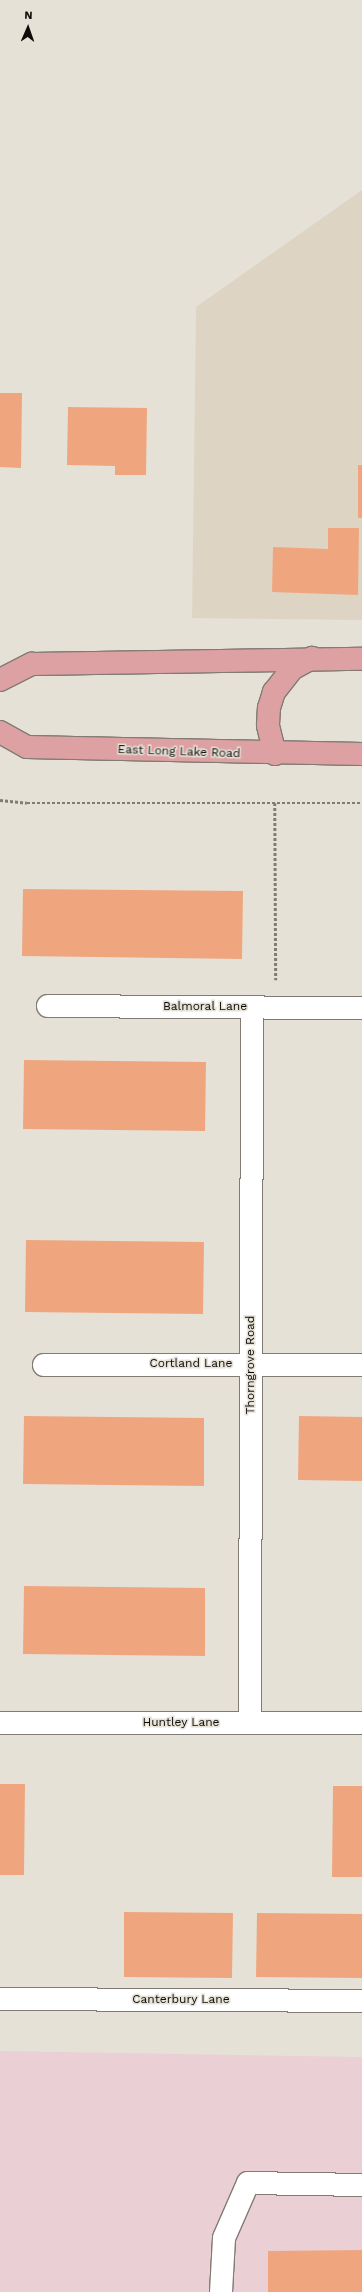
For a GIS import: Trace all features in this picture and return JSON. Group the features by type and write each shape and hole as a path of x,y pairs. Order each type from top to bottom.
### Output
{"main road":[{"path":"0,680 32,664 312,658 362,659"},
{"path":"275,754 268,725 269,708 274,692 292,668 312,658"},
{"name":"East Long Lake Road","path":"0,732 27,747 275,754 362,754"}],"street":[{"name":"Balmoral Lane","path":"48,1006 362,1008"},
{"name":"Thorngrove Road","path":"250,1723 252,1008"},
{"name":"Cortland Lane","path":"44,1365 362,1365"},
{"name":"Huntley Lane","path":"0,1723 362,1723"},
{"name":"Canterbury Lane","path":"0,1999 362,2001"},
{"path":"221,2292 224,2238 248,2183 362,2185"}],"path":[{"path":"0,800 27,803 362,803"},
{"path":"275,803 276,1007"}],"shaded area":[{"path":"362,190 362,620 192,618 196,307"},
{"path":"0,2051 362,2057 362,2292 0,2292"}],"building":[{"path":"0,393 22,393 21,468 0,467"},
{"path":"68,407 147,408 146,475 115,475 115,466 67,465"},
{"path":"358,465 362,465 362,518 358,518"},
{"path":"328,528 359,528 358,595 272,592 273,547 328,549"},
{"path":"23,889 243,891 242,959 22,956"},
{"path":"24,1060 206,1062 205,1131 23,1129"},
{"path":"26,1240 204,1242 203,1314 25,1312"},
{"path":"24,1416 204,1418 204,1486 23,1484"},
{"path":"299,1416 362,1417 362,1481 298,1480"},
{"path":"24,1586 205,1588 205,1656 23,1654"},
{"path":"0,1784 25,1784 24,1875 0,1875"},
{"path":"333,1786 362,1786 362,1877 332,1877"},
{"path":"124,1912 233,1913 232,1978 124,1977"},
{"path":"257,1913 362,1914 362,1978 256,1977"},
{"path":"362,2250 362,2292 268,2292 268,2251"}]}
